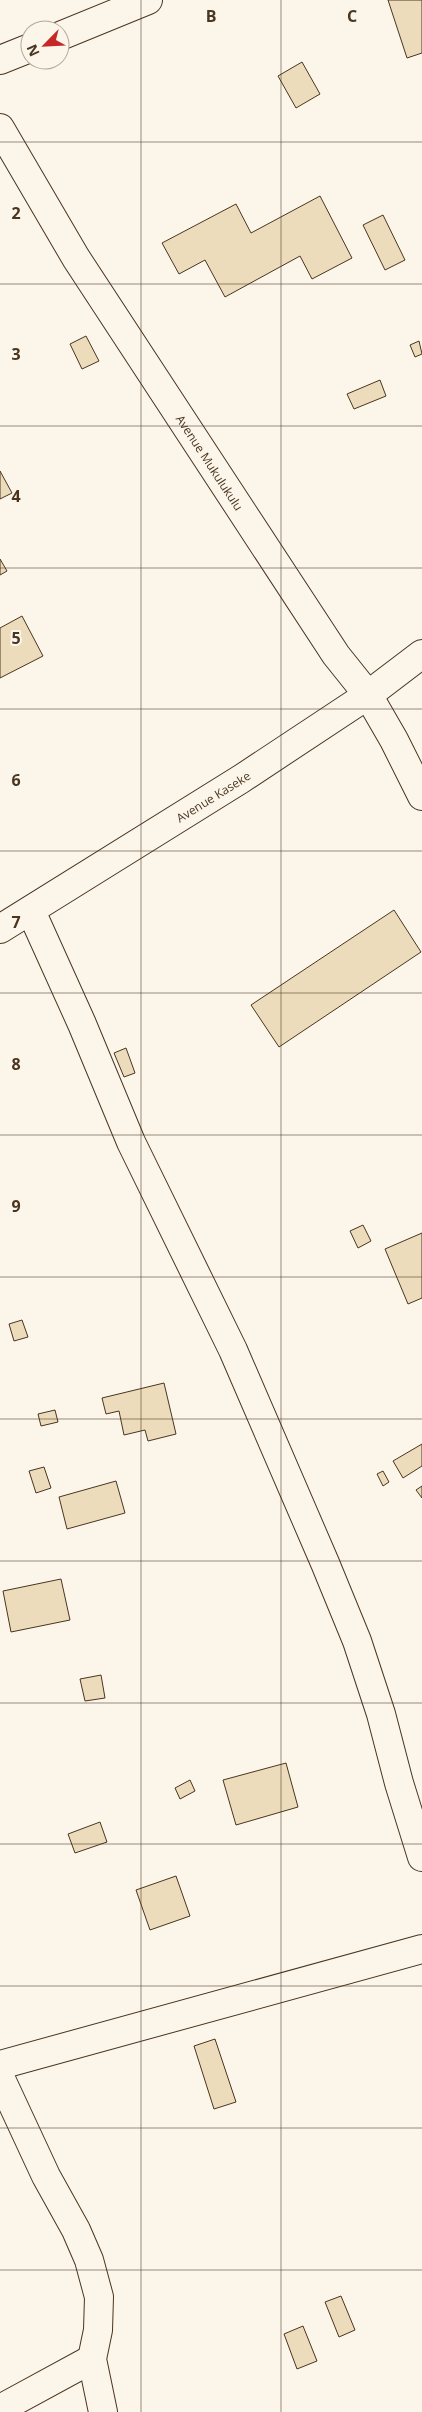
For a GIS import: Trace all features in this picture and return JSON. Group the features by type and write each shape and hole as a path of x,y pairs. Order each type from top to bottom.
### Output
{"street":[{"path":"70,32 148,0"},
{"path":"0,60 20,52"},
{"name":"Avenue Mukulukulu","path":"0,128 76,258 336,655 368,695 394,740 422,796"},
{"name":"Avenue Kaseke","path":"0,929 368,695 422,654"},
{"path":"31,911 82,1024 131,1142 233,1350 325,1563 356,1641 378,1705 422,1857"},
{"path":"0,2065 422,1949"},
{"path":"0,2077 46,2176 76,2230 90,2260 99,2297 98,2330 92,2359 102,2412"},
{"path":"0,2409 92,2359"}],"building":[{"path":"388,0 422,0 422,53 407,58"},
{"path":"302,62 320,94 296,108 278,76"},
{"path":"320,196 352,258 312,279 300,256 225,297 205,260 179,274 162,243 236,204 251,233"},
{"path":"383,215 405,260 385,270 363,225"},
{"path":"86,336 99,361 82,369 70,344"},
{"path":"419,341 422,354 415,357 410,345"},
{"path":"380,380 386,396 354,409 347,394"},
{"path":"0,471 12,493 0,499"},
{"path":"0,559 7,571 0,575"},
{"path":"22,616 43,656 0,678 0,628"},
{"path":"394,910 421,952 279,1047 251,1005"},
{"path":"126,1048 135,1073 124,1077 114,1053"},
{"path":"363,1225 371,1241 358,1248 350,1231"},
{"path":"422,1233 422,1298 408,1304 385,1249"},
{"path":"22,1320 28,1337 14,1341 9,1324"},
{"path":"164,1383 176,1434 148,1441 145,1430 124,1435 119,1411 106,1414 102,1398"},
{"path":"55,1410 58,1422 41,1426 38,1414"},
{"path":"422,1444 422,1466 403,1478 393,1461"},
{"path":"44,1467 51,1488 36,1493 29,1471"},
{"path":"383,1471 389,1482 383,1486 377,1474"},
{"path":"116,1481 125,1513 67,1529 59,1497"},
{"path":"422,1486 422,1498 416,1490"},
{"path":"61,1579 70,1620 11,1632 3,1591"},
{"path":"101,1675 105,1698 85,1701 80,1679"},
{"path":"286,1763 298,1807 236,1825 223,1780"},
{"path":"190,1780 195,1791 180,1799 175,1788"},
{"path":"100,1822 107,1842 75,1853 68,1834"},
{"path":"176,1876 190,1916 150,1930 136,1890"},
{"path":"215,2039 236,2102 214,2109 194,2046"},
{"path":"341,2296 355,2330 339,2337 325,2302"},
{"path":"303,2326 317,2361 297,2369 284,2334"}]}
